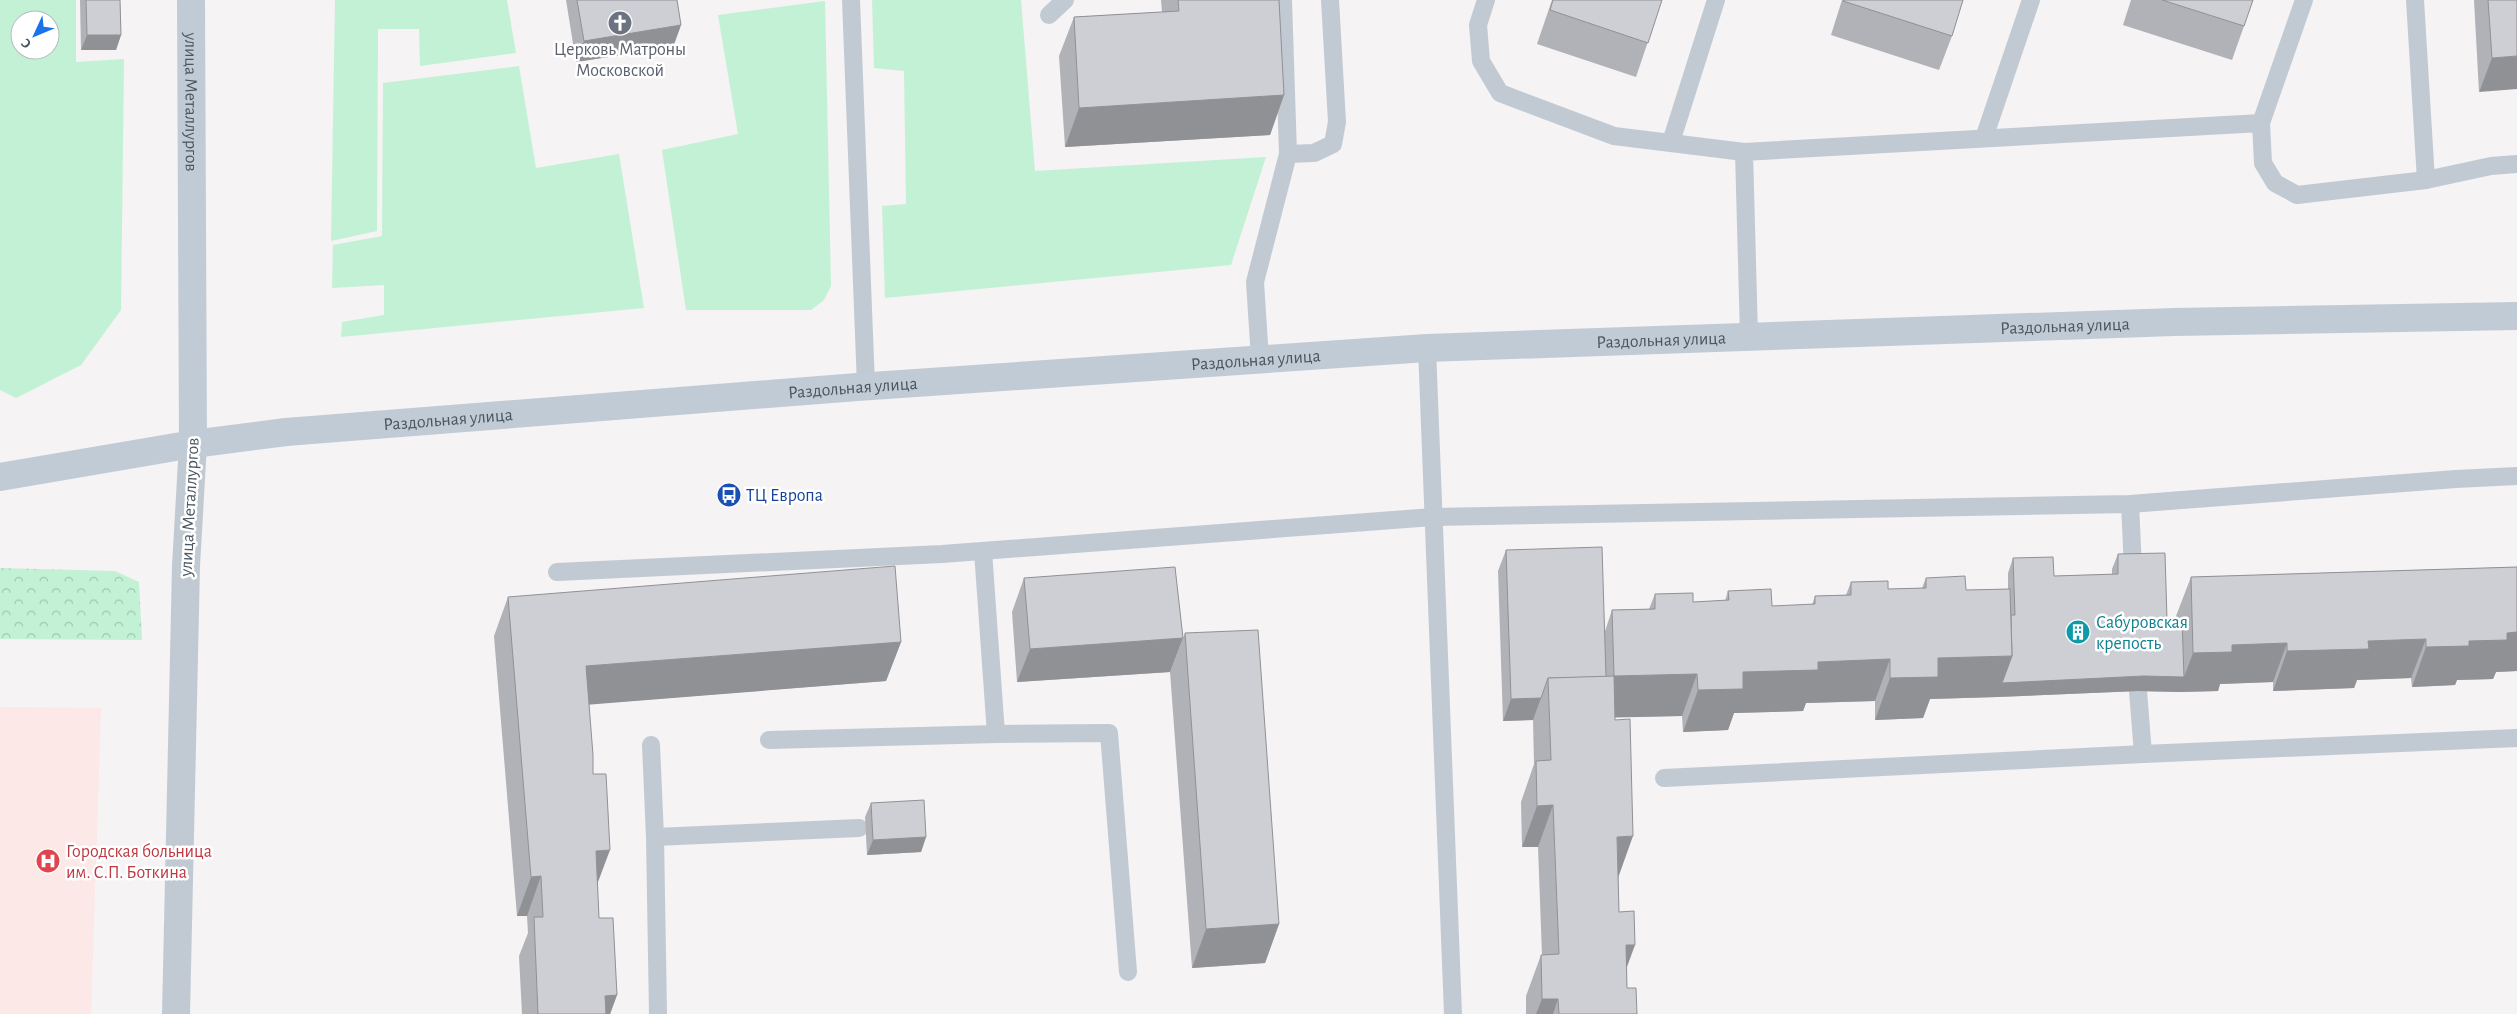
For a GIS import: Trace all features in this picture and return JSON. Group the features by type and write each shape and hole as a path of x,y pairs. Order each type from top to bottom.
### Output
{"main road":[{"name":"улица Металлургов","path":"192,0 193,444"},
{"name":"Раздольная улица","path":"0,477 193,444 286,432 866,386 1427,348 2174,322 2517,316"}],"street":[{"name":"улица Металлургов","path":"176,1014 186,566 193,444"}],"lane":[{"path":"851,0 866,386"},
{"path":"1049,15 1066,0"},
{"path":"1260,360 1255,282 1288,154 1282,0"},
{"path":"1288,154 1314,153 1332,144 1337,122 1330,0"},
{"path":"1486,0 1478,25 1481,61 1500,92 1614,136 1744,152 2261,123"},
{"path":"1672,142 1716,0"},
{"path":"1984,138 2031,0"},
{"path":"2304,0 2261,123 2263,163 2275,183 2297,195 2426,180 2491,166 2517,164"},
{"path":"2415,0 2426,180"},
{"path":"1744,152 1749,336"},
{"path":"1427,348 1453,1014"},
{"path":"557,572 983,550 1434,517 2130,504 2517,476"},
{"path":"2130,504 2133,568"},
{"path":"983,550 996,734"},
{"path":"2138,691 2143,754"},
{"path":"768,740 1110,733 1128,972"},
{"path":"1664,778 2143,754 2517,738"},
{"path":"651,745 655,837 658,1014"},
{"path":"655,837 858,828"}],"shaded area":[{"name":"Городская больница им. С.П. Боткина","path":"0,707 101,708 91,1014 0,1014"}],"green space":[{"path":"0,0 76,0 76,62 124,59 121,310 81,365 16,398 0,390"},
{"path":"335,0 507,0 516,53 420,66 419,29 378,29 377,231 331,241"},
{"path":"872,0 1021,0 1035,171 1266,157 1231,265 885,298 882,206 906,204 904,71 874,68"},
{"path":"825,1 831,286 824,300 811,310 686,310 662,150 738,134 718,15"},
{"path":"519,66 536,168 619,154 644,308 341,337 342,322 384,315 384,285 332,288 333,245 382,236 383,83"},
{"path":"0,568 115,571 139,582 142,640 0,639"}],"building":[{"path":"86,0 120,0 121,35 87,35"},
{"path":"577,0 677,0 681,25 584,41"},
{"path":"1178,0 1279,0 1284,95 1079,108 1074,17 1179,11"},
{"path":"1553,0 1662,0 1648,43 1550,10"},
{"path":"1844,0 1963,0 1952,36"},
{"path":"2162,0 2253,0 2244,26"},
{"path":"2488,0 2517,0 2517,56 2492,58"},
{"path":"1602,547 1606,677 1548,678 1541,698 1511,699 1506,550"},
{"name":"Сабуровская крепость","path":"2165,553 2167,620 2182,619 2184,677 2144,676 2002,683 2012,656 2011,615 2015,615 2013,558 2053,557 2054,576 2118,574 2118,554"},
{"path":"895,566 901,642 586,666 593,774 606,774 610,850 596,851 599,918 613,918 617,995 605,996 606,1014 538,1014 534,917 543,917 541,876 531,877 508,597"},
{"path":"1175,567 1183,638 1030,649 1024,578"},
{"path":"2517,567 2517,632 2507,633 2507,640 2469,641 2469,646 2426,647 2426,639 2368,641 2369,649 2287,651 2287,643 2232,645 2232,652 2193,653 2191,577"},
{"path":"1965,576 1966,590 2010,589 2012,656 1938,658 1938,677 1890,678 1890,659 1818,662 1818,670 1743,672 1743,689 1698,690 1697,674 1614,676 1612,610 1655,609 1655,594 1693,593 1693,602 1729,600 1728,591 1771,589 1772,606 1815,604 1815,596 1851,595 1851,582 1888,581 1888,589 1926,588 1926,578"},
{"path":"1258,630 1279,924 1206,929 1185,633"},
{"path":"1614,676 1615,720 1630,719 1633,836 1617,837 1619,912 1634,911 1635,945 1626,945 1627,988 1636,988 1637,1014 1559,1014 1558,999 1542,999 1541,955 1559,954 1553,805 1537,806 1536,761 1551,760 1548,678"},
{"path":"924,800 926,837 873,840 871,803"}],"place":[{"name":"Церковь Матроны Московской","path":"620,23"},
{"name":"ТЦ Европа","path":"729,495"},
{"name":"Сабуровская крепость","path":"2078,632"},
{"name":"Городская больница им. С.П. Боткина","path":"48,861"}]}
